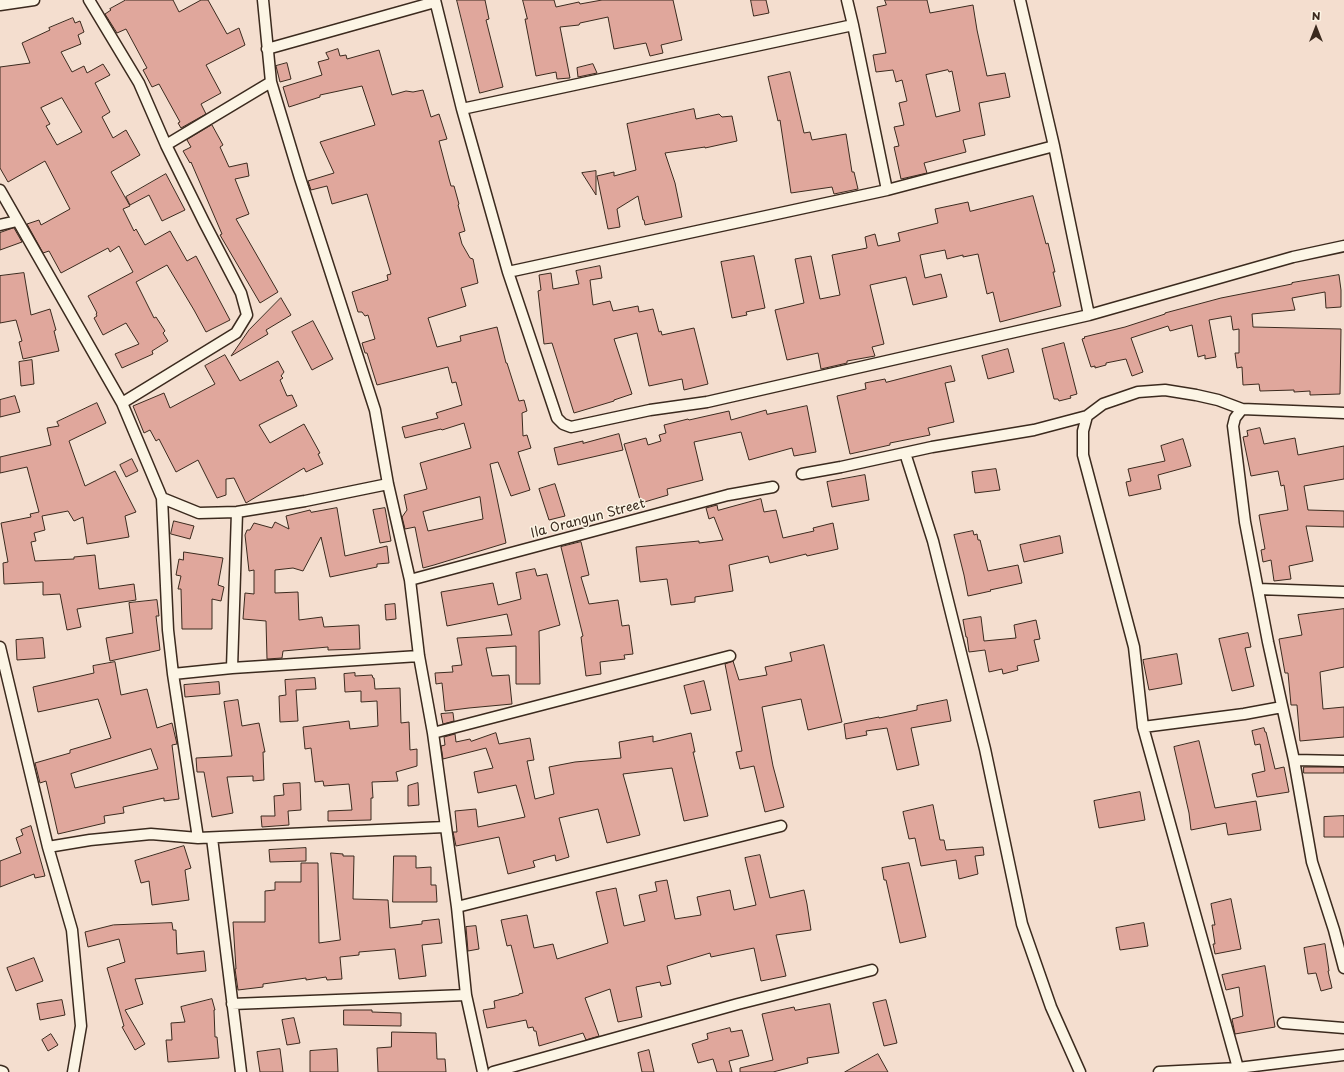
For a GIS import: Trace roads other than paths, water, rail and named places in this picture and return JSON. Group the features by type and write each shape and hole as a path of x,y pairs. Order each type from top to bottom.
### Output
{"street":[{"path":"0,5 34,0"},
{"path":"89,0 139,83 166,146 241,294 247,315 236,333 122,403"},
{"path":"263,0 272,82 300,178 375,410 388,484 410,580 419,656 433,733 457,906 466,995 483,1072"},
{"path":"847,0 887,190"},
{"path":"1020,0 1054,146 1089,315"},
{"path":"268,49 435,1 462,109 508,272 557,418 562,424 571,426 650,410 706,402 1089,315 1293,257 1344,246"},
{"path":"462,109 853,25"},
{"path":"166,146 272,82"},
{"path":"508,272 887,190 1054,146"},
{"path":"0,190 122,403 162,498 168,630 173,674 198,838"},
{"path":"0,225 17,221"},
{"path":"802,474 932,447 1034,430 1087,416 1103,404 1138,392 1165,390 1196,394 1242,409 1344,413"},
{"path":"1242,409 1235,418 1233,426 1245,522 1268,642 1294,760 1312,862 1334,930 1344,968"},
{"path":"1087,416 1083,431 1084,455 1134,647 1143,727 1238,1068"},
{"path":"905,453 933,541 985,749 1022,924 1051,1007 1080,1072"},
{"path":"162,498 199,513 237,512 305,501 388,484"},
{"name":"Ila Orangun Street","path":"410,580 728,495 773,487"},
{"path":"232,668 237,512"},
{"path":"1258,589 1344,592"},
{"path":"0,647 48,847 72,930 81,1026 73,1072"},
{"path":"173,674 232,668 419,656"},
{"path":"433,733 730,656"},
{"path":"1143,727 1244,714 1282,707"},
{"path":"1294,760 1344,761"},
{"path":"457,906 781,826"},
{"path":"48,847 90,840 151,834 212,838 445,827"},
{"path":"212,838 241,1072"},
{"path":"493,1072 738,1004 872,970"},
{"path":"232,1004 466,995"},
{"path":"1283,1023 1344,1028"},
{"path":"1159,1072 1238,1068 1344,1056"}]}
